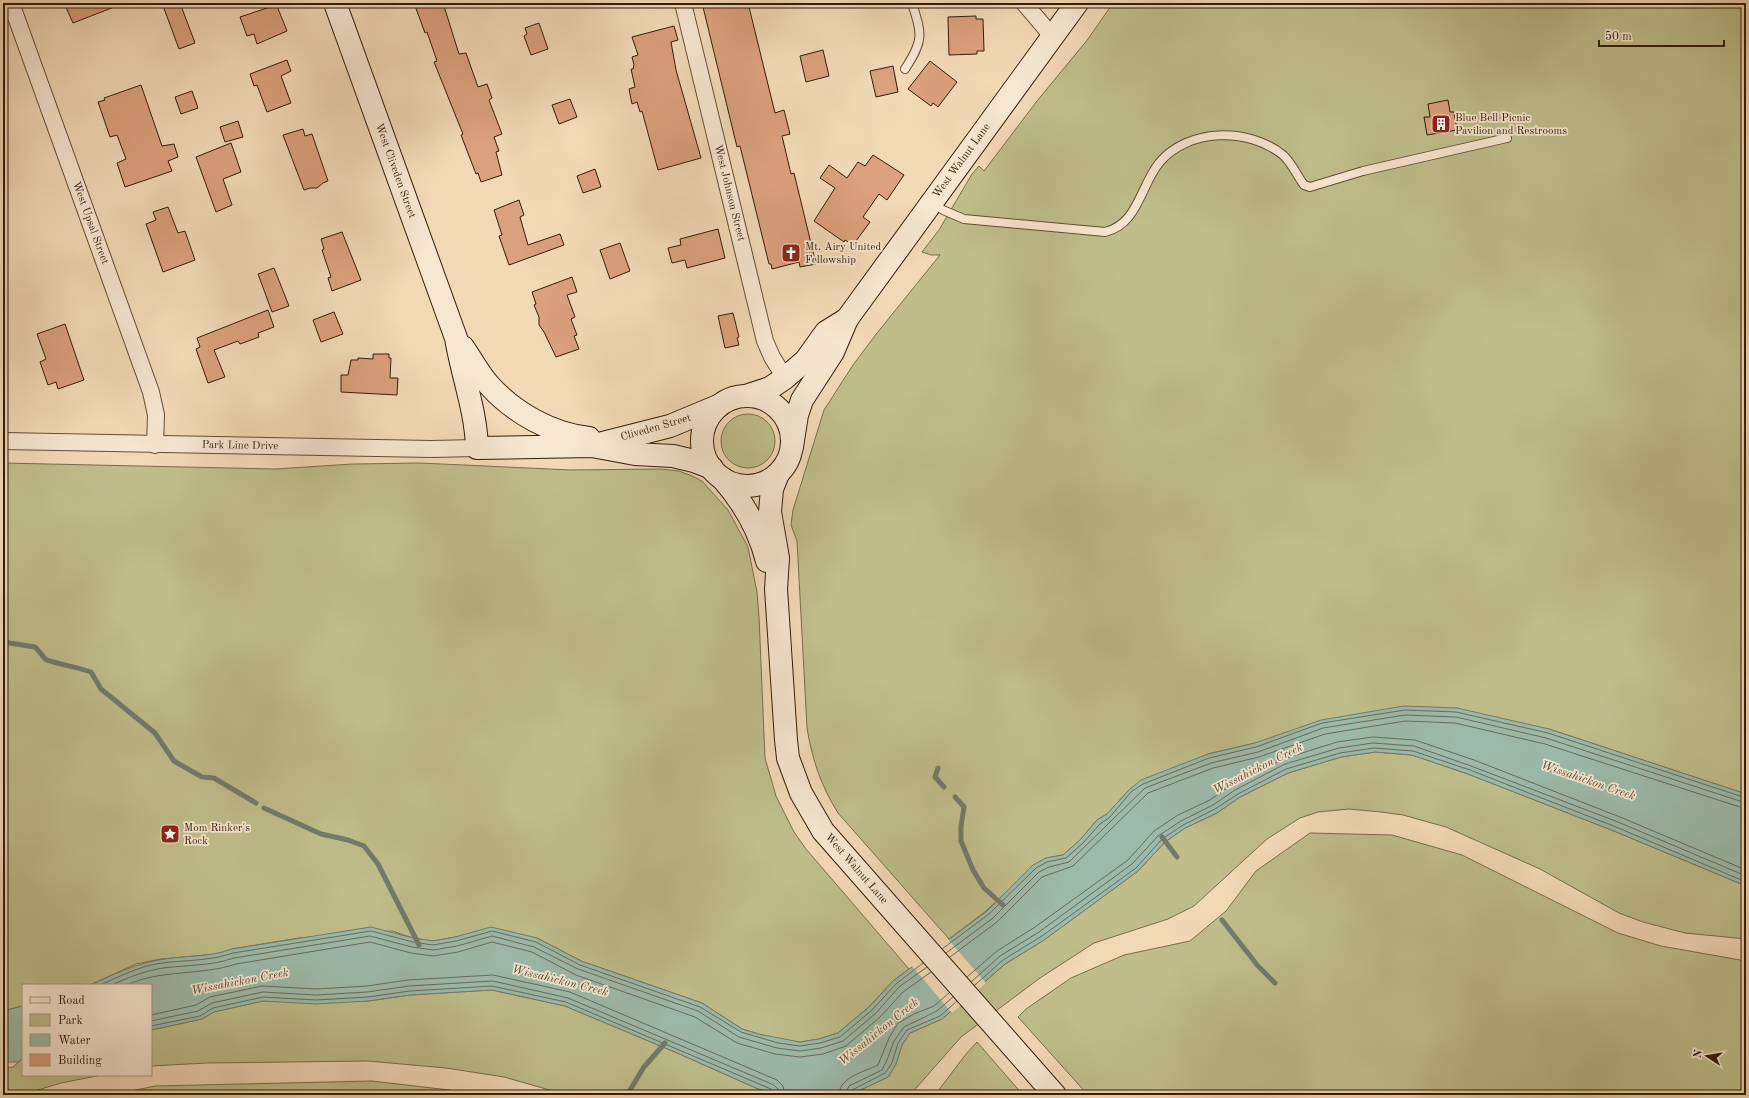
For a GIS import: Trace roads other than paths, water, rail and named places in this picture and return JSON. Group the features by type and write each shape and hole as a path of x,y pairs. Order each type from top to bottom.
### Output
{"street":[{"name":"West Upsal Street","path":"11,3 151,392 156,424 155,445"},
{"name":"West Cliveden Street","path":"335,3 456,338 460,361 475,418 478,448"},
{"name":"West Johnson Street","path":"683,3 765,341 772,357 785,378"},
{"path":"1024,3 1052,36"},
{"name":"West Walnut Lane","path":"792,447 797,415 802,400 833,352 847,319 1077,3"},
{"name":"West Walnut Lane","path":"746,396 770,388 785,378 806,360 826,332 847,319"},
{"name":"West Cliveden Street","path":"456,338 489,385 519,411 554,430 594,439 624,438"},
{"path":"746,396 765,399 781,410 791,428 792,447 787,462 778,474 763,484 745,486 728,481 716,472 703,450 703,430 712,412 719,405 732,399 746,396"},
{"name":"Cliveden Street","path":"592,446 670,426 719,405"},
{"name":"Park Line Drive","path":"3,441 155,445 478,448"},
{"name":"Cliveden Street","path":"478,448 592,446 635,454 673,456 694,461 716,472"},
{"name":"West Walnut Lane","path":"716,472 735,493 750,517 764,546 776,589"},
{"name":"West Walnut Lane","path":"778,474 772,489 770,501 772,525 778,558 776,589 784,725 788,758 801,793 823,831 1055,1095"}],"lane":[{"path":"905,69 915,54 920,42 919,27 912,3"},
{"path":"932,202 943,210 964,218 1105,232 1119,227 1131,215 1148,180 1159,163 1173,150 1189,141 1204,137 1237,136 1254,140 1270,147 1284,156 1304,185 1310,186 1363,171 1507,138"}],"water":[{"name":"Wissahickon Creek","path":"1404,706 1457,708 1549,729 1746,794 1746,886 1614,831 1468,774 1412,755 1375,752 1341,757 1288,773 1240,797 1217,813 1185,828 1165,842 1138,871 1044,940 1005,964 942,1019 910,1033 902,1045 896,1064 888,1077 850,1095 776,1095 756,1088 565,1006 492,990 410,995 368,1001 316,1004 263,1001 214,1012 202,1019 152,1030 152,984 92,984 141,964 168,958 214,954 232,949 371,927 413,938 433,941 455,937 491,927 537,938 581,961 702,1003 742,1029 758,1034 800,1042 819,1039 838,1033 869,1007 893,981 987,911 1033,865 1046,858 1063,855 1080,840 1097,820 1107,814 1129,790 1141,780 1208,754 1255,743 1321,720"},
{"path":"22,1006 22,1059 18,1062 3,1062 3,1011"}],"waterway":[{"path":"3,642 35,647 45,659 91,672 101,689 155,733 174,761 202,777 214,778 256,803"},
{"path":"938,768 935,777 944,787"},
{"path":"955,797 964,807 961,827 961,841 973,870 984,888 1003,905"},
{"path":"264,808 321,834 348,840 364,846 378,864 419,945"},
{"path":"1162,837 1177,857"},
{"path":"1222,920 1258,966 1275,983"},
{"path":"627,1095 644,1067 665,1043"}],"place":[{"name":"Blue Bell Picnic Pavilion and Restrooms","path":"1441,124"},
{"name":"Mt. Airy United Fellowship","path":"791,253"},
{"name":"Mom Rinker's Rock","path":"170,834"}]}
